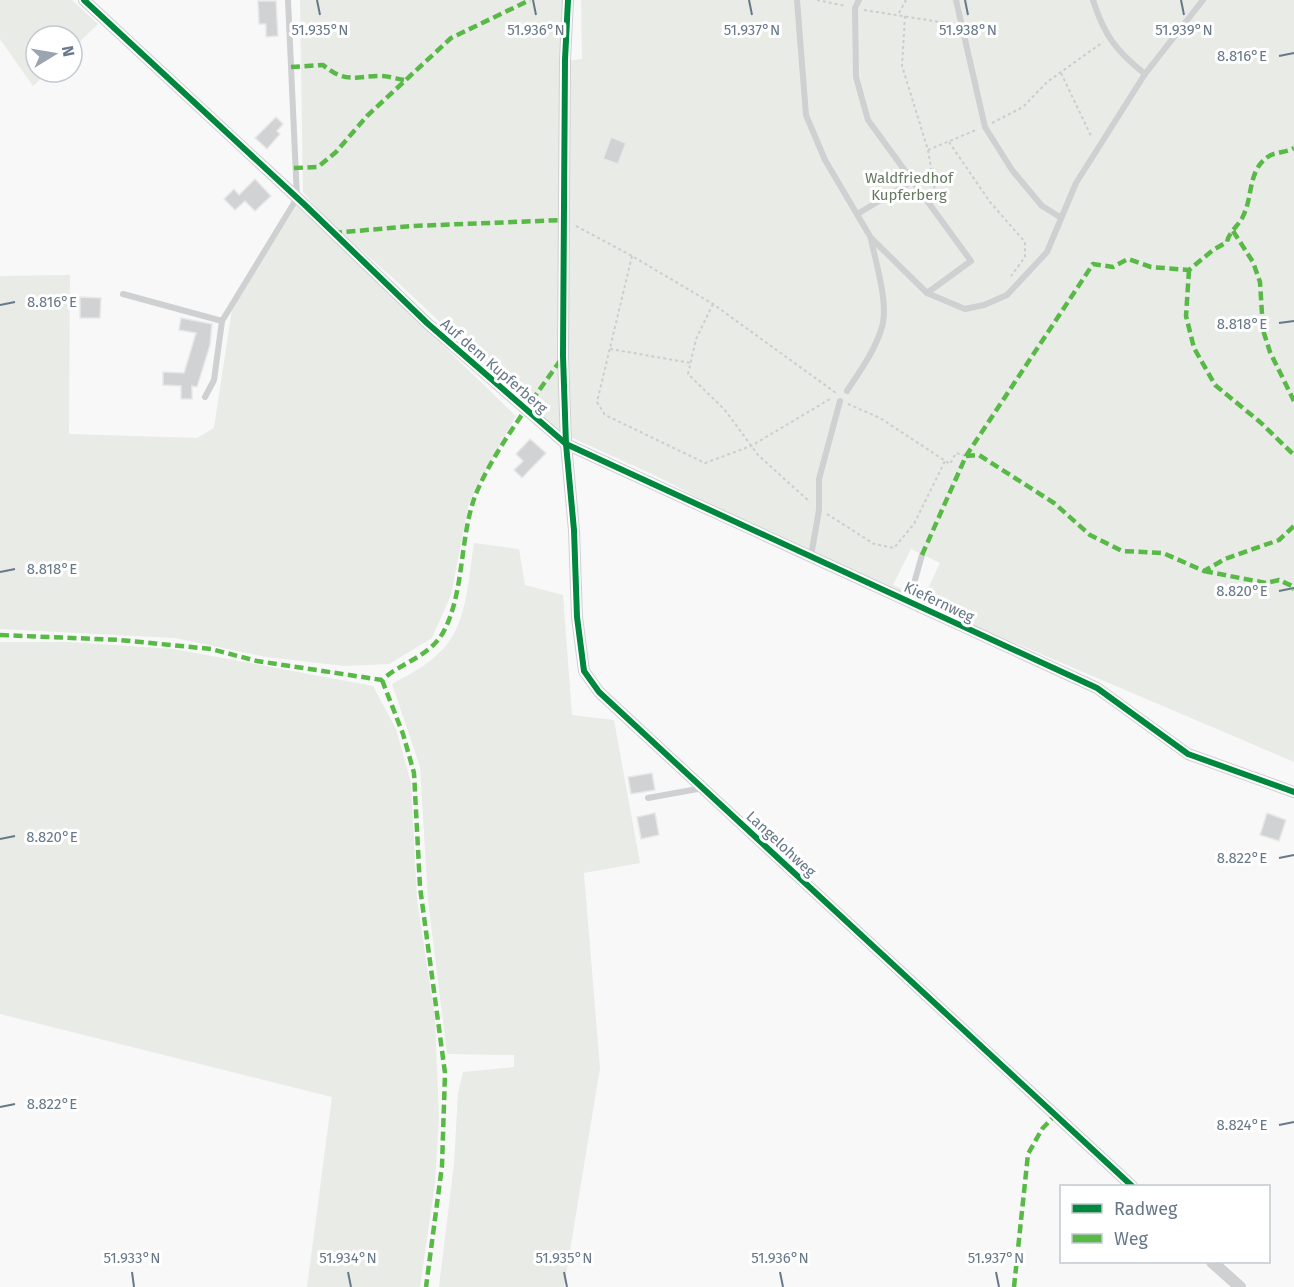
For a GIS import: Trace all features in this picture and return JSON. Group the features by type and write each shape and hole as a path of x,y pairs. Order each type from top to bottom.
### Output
{"street":[{"name":"Auf dem Kupferberg","path":"84,0 297,198 427,323 566,444"},
{"name":"Auf dem Kupferberg","path":"566,444 563,356 568,0"},
{"name":"Kiefernweg","path":"566,444 1096,688 1188,754 1294,792"},
{"name":"Langelohweg","path":"566,444 574,530 577,617 584,671 598,692 1131,1185"},
{"path":"1213,1263 1240,1287"}],"lane":[{"path":"205,398 214,380 222,321 297,198 288,0"},
{"path":"797,0 806,116 825,159 859,213 871,238 883,299 882,328 869,357 847,391"},
{"path":"859,0 855,8 856,77 867,120 971,261 927,293"},
{"path":"956,0 985,127 1012,170 1042,206 1060,218"},
{"path":"1093,0 1107,38 1126,60 1145,74"},
{"path":"871,238 927,293 965,309 1007,296 1047,252 1076,183 1145,74 1203,0"},
{"path":"859,213 911,182"},
{"path":"123,294 222,321"},
{"path":"811,556 819,510 819,479 840,401"},
{"path":"909,601 922,555"},
{"path":"648,798 703,787"}],"path":[{"path":"817,0 855,8"},
{"path":"898,15 906,0"},
{"path":"872,12 960,25"},
{"path":"905,16 902,66 928,150 935,191 929,203"},
{"path":"928,150 985,127 1023,107 1047,82 1107,38"},
{"path":"1061,73 1098,148"},
{"path":"949,142 990,202 1025,242 1025,256 1010,274 1017,286"},
{"path":"564,220 632,256 713,304 837,394 751,446 705,463 605,416 597,402 632,256"},
{"path":"713,304 696,339 688,374 724,410 751,446 819,510 874,544 894,548 914,524 945,461"},
{"path":"610,349 691,363"},
{"path":"840,401 880,418 950,464 956,453 966,456"}],"green space":[{"path":"0,0 72,0 98,24 84,37 84,24 24,24 24,73 0,39"},
{"name":"Waldfriedhof Kupferberg","path":"300,0 563,0 559,62 582,59 581,0 1294,0 1294,762 811,556 656,476 555,430 393,278 329,222 303,192","holes":["911,549 940,563 923,599 893,585"]},
{"path":"296,206 301,208 516,416 469,503 451,595 432,638 389,664 345,666 266,657 175,638 0,629 0,276 70,275 69,434 197,438 214,428 232,309"},
{"path":"474,543 519,549 525,585 563,595 572,715 614,720 640,863 584,873 600,1068 564,1287 439,1287 454,1164 458,1094 463,1072 514,1067 514,1055 447,1054 428,900 420,767 392,684 434,658 449,642 456,630 465,602"},
{"path":"0,642 68,642 174,649 373,686 396,729 411,783 417,900 435,1018 439,1118 435,1183 420,1287 307,1287 332,1097 0,1014"}],"building":[{"path":"258,1 276,1 278,36 266,37 266,24 259,24"},
{"path":"276,117 283,124 277,131 280,134 267,149 255,138"},
{"path":"611,137 626,143 618,164 603,159"},
{"path":"255,179 271,196 255,211 245,201 235,210 224,199 234,189 239,195"},
{"path":"80,297 101,298 100,318 80,318"},
{"path":"181,318 212,324 210,345 197,387 192,386 192,399 181,399 181,386 163,385 163,372 184,373 196,333 179,330"},
{"path":"530,439 546,453 522,478 514,470 523,461 516,454"},
{"path":"652,773 655,790 631,794 628,777"},
{"path":"655,813 659,835 641,839 637,817"},
{"path":"1267,813 1286,820 1279,841 1260,835"}],"marked path":[{"path":"294,168 318,167 336,152 367,116 451,38 530,0"},
{"path":"291,67 323,65 345,77 384,76 404,80"},
{"path":"922,555 966,456 1093,264 1113,267 1128,259 1151,267 1189,270 1213,250 1227,242 1244,214 1252,182 1258,167 1264,160 1271,155 1294,148"},
{"path":"333,233 413,226 564,220"},
{"path":"1233,231 1253,262 1260,282 1263,330 1270,352 1294,401"},
{"path":"1189,270 1186,316 1194,348 1215,385 1260,422 1294,455"},
{"path":"0,635 120,640 211,649 257,661 382,680 432,646 445,629 456,598 466,531 481,482 514,427 562,358"},
{"path":"966,456 979,455 1054,503 1090,535 1122,551 1163,553 1204,571 1225,559 1279,540 1294,526"},
{"path":"1204,571 1266,583 1279,580 1292,586 1294,590"},
{"path":"382,680 403,734 414,773 420,887 445,1073 442,1166 426,1287"},
{"path":"1014,1287 1028,1154 1042,1129 1055,1115"}],"cycle path":[{"path":"84,0 306,206 427,323 566,444 1097,688 1188,754 1294,792"},
{"path":"568,0 565,60 563,356 577,617 584,671 599,692 1131,1185"}]}
